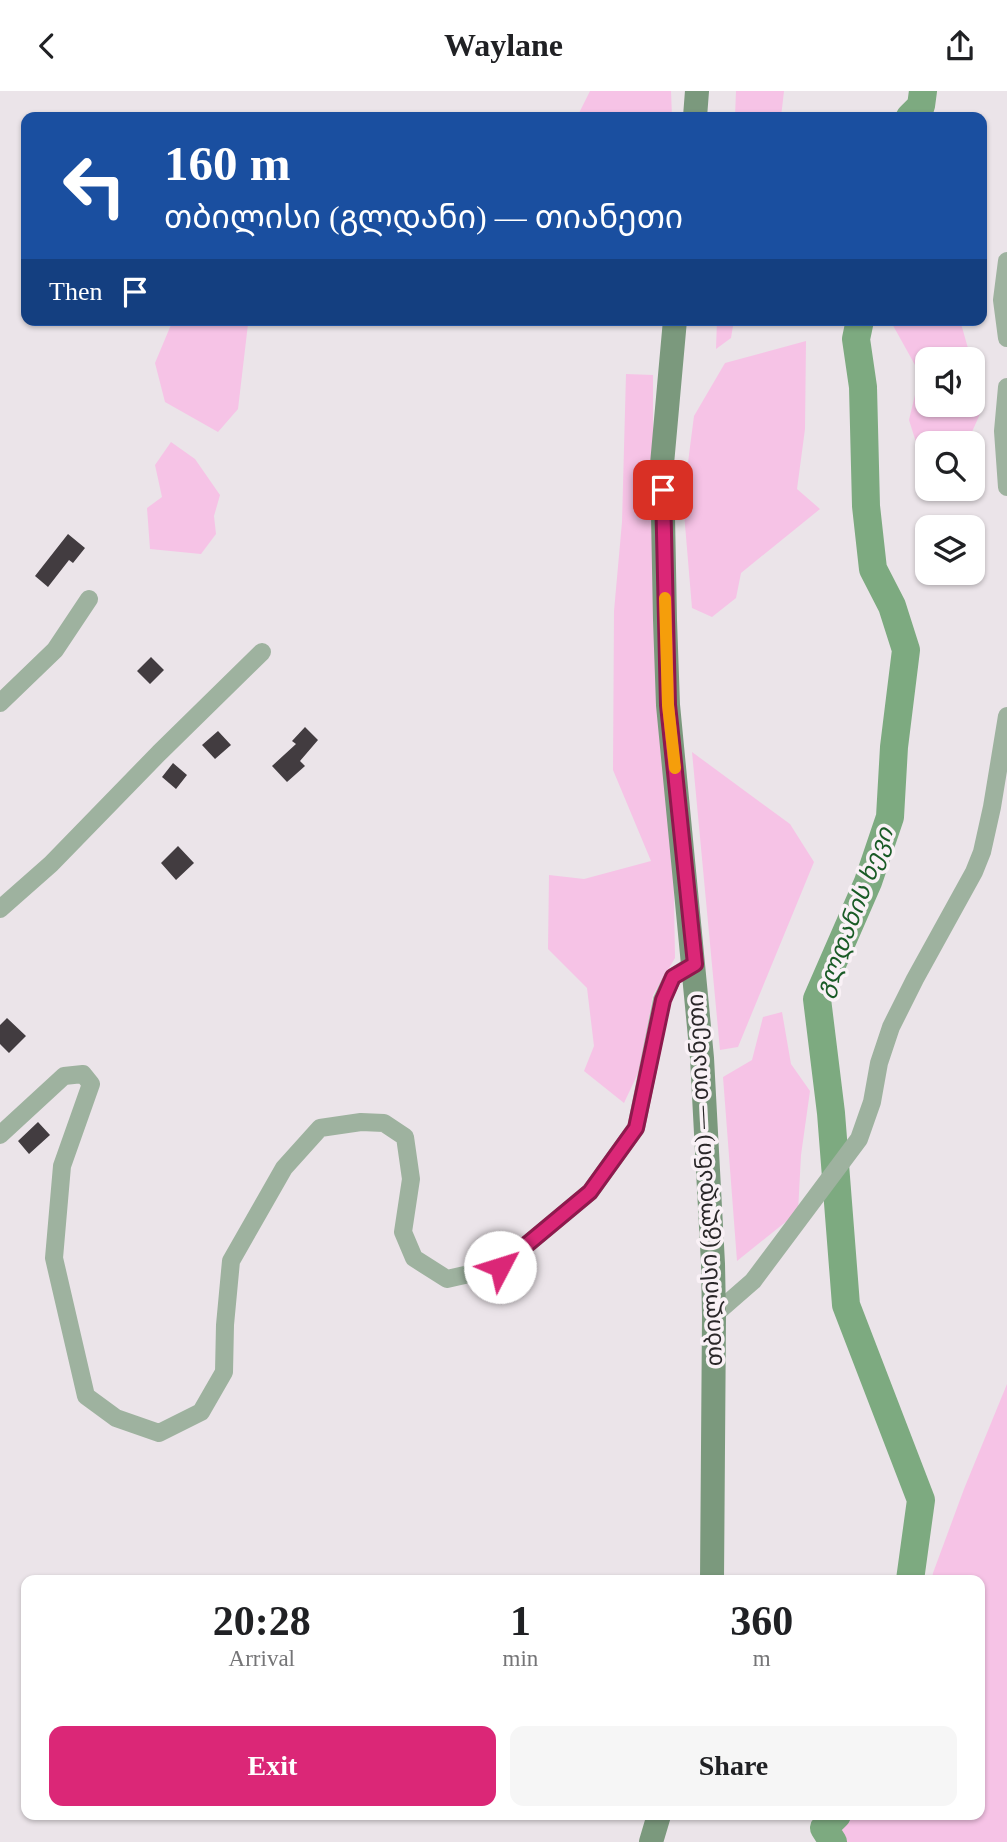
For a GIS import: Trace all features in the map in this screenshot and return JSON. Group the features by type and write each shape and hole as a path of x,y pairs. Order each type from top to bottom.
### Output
{"main road":[{"path":"695,112 697,91"},
{"name":"თბილისი (გლდანი) — თიანეთი","path":"674,326 663,464 665,621 668,705 702,1058 714,1315 712,1575"},
{"path":"651,1842 658,1820"}],"street":[{"path":"1007,261 1002,300 1007,338"},
{"path":"1007,387 1003,431 1007,487"},
{"path":"0,702 55,650 89,599"},
{"path":"0,909 51,864 262,652"},
{"path":"714,1315 753,1281 859,1139 872,1102 879,1063 891,1027 974,872 982,852 1007,716"},
{"path":"0,1135 64,1076 83,1074 91,1084 62,1166 54,1258 86,1396 116,1418 159,1433 201,1412 224,1372 231,1261 284,1168 320,1128 361,1122 384,1123 405,1137 411,1179 403,1232 414,1258 447,1279 500,1267 590,1192 636,1128 663,1000 673,977 695,964"}],"shaded area":[{"path":"590,91 671,91 672,112 580,112"},
{"path":"736,91 784,91 782,112 735,112"},
{"path":"170,326 248,326 238,409 218,432 165,402 155,363"},
{"path":"717,326 733,326 731,338 716,349"},
{"path":"893,326 962,326 968,347 915,347 915,365"},
{"path":"806,341 805,429 797,489 820,509 741,573 736,598 712,617 692,608 683,501 694,416 725,363"},
{"path":"626,374 653,375 653,621 673,843 675,958 653,995 640,1069 624,1103 584,1071 594,1046 587,988 548,949 549,875 584,879 651,861 613,770 614,611 622,522"},
{"path":"915,395 915,417 979,417 972,431 915,431 915,439 909,420"},
{"path":"171,442 195,459 220,495 214,516 216,534 201,554 150,549 147,508 162,497 155,465"},
{"path":"692,752 790,824 814,862 738,1047 720,1050"},
{"path":"782,1012 791,1064 810,1091 801,1155 798,1212 737,1261 723,1077 752,1060 763,1017"},
{"path":"1007,1384 1007,1842 833,1842 849,1820 985,1820 985,1575 933,1575"}],"building":[{"path":"68,534 85,548 73,563 69,560 48,587 35,576"},
{"path":"151,657 164,670 150,684 137,671"},
{"path":"305,727 318,740 300,761 305,766 287,782 272,766 296,744 292,741"},
{"path":"218,731 231,745 215,759 202,745"},
{"path":"173,763 187,775 176,789 162,777"},
{"path":"178,846 194,863 176,880 161,863"},
{"path":"7,1018 26,1036 9,1053 0,1044 0,1025"},
{"path":"38,1122 50,1135 29,1154 18,1141"}],"waterway":[{"name":"გლდანის ხევი","path":"915,112 921,106 923,91"},
{"name":"გლდანის ხევი","path":"859,326 856,339 863,387 866,506 873,569 892,606 906,650 894,747 890,817 868,882 817,999 831,1113 846,1305 921,1500 911,1575"},
{"name":"გლდანის ხევი","path":"832,1820 824,1828 833,1842"}],"slow traffic":[{"path":"665,598 668,705 675,768"}],"route":[{"path":"500,1267 590,1192 636,1128 663,1000 673,977 695,964 668,705 663,490"}]}
